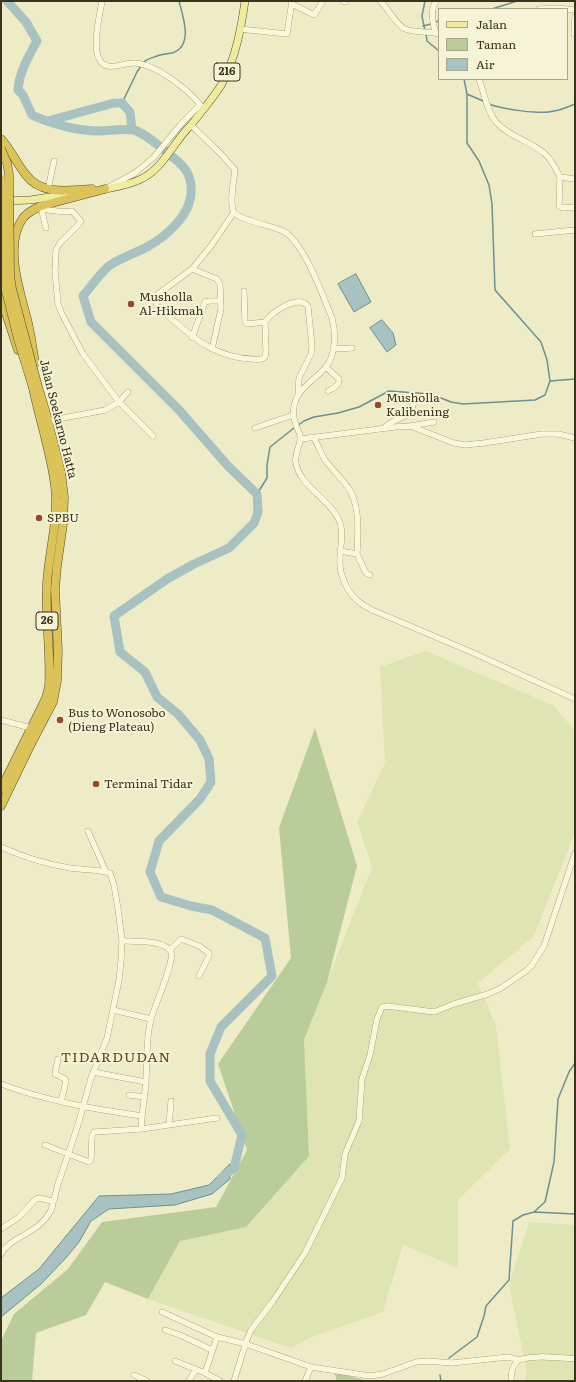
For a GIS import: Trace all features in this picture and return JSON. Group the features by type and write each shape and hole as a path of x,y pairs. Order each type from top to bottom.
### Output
{"highway":[{"path":"1,139 25,175 32,183 42,188 53,191 105,189"},
{"name":"Jalan Soekarno Hatta","path":"1,149 7,163 9,174 10,276 12,289 36,391 56,496 55,529 48,562 47,585 50,681 48,693 49,700 29,748 1,806"},
{"name":"Jalan Soekarno Hatta","path":"1,179 6,290 18,339 48,420 61,472 64,497 63,524 56,566 55,589 58,651 56,689 31,728 1,789"},
{"path":"36,391 28,324 18,290 15,271 15,240 18,228 24,218 31,211 105,189"},
{"path":"1,298 7,320 36,391"}],"main road":[{"name":"216","path":"1,201 30,200 105,189 145,178 159,165 183,127 191,125 202,107 222,83 234,58 245,1"}],"street":[{"path":"102,1 96,45 98,58 107,66 117,66 134,62 155,68 191,94 202,107 154,157 135,173 105,189"},
{"path":"240,29 286,34 292,3 314,15 323,1"},
{"path":"380,1 404,28 420,32 435,33 432,11 436,1"},
{"path":"574,34 575,17"},
{"path":"479,80 488,108 496,121 507,131 538,148 546,155 560,177 559,206 563,208 575,208"},
{"path":"191,125 222,154 235,170 232,206 234,212 253,221 282,230 295,241 315,278 332,318 335,335 333,349 326,367 298,394 295,400 293,415 296,426 300,432 295,461 297,469 308,484 335,513 340,522 342,530 339,560 342,576 349,591 359,602 372,610 469,651 575,699"},
{"path":"48,189 54,161"},
{"path":"560,177 575,179"},
{"path":"46,228 41,208 57,210 64,213 72,211 80,220 77,226 60,243 56,250 57,296 62,314 83,354 119,402 153,436"},
{"path":"234,212 211,246 192,269 158,294 155,301 157,306 192,338 212,349 238,357 262,359 265,357 265,322"},
{"path":"535,234 575,230"},
{"path":"192,269 219,281 219,301 221,309 212,349"},
{"path":"244,291 245,322 247,324 265,322 275,311 286,306 301,302 305,302 308,306 312,346 311,354 299,378 298,394"},
{"path":"192,338 205,302 219,301"},
{"path":"333,349 352,348"},
{"path":"326,367 339,379 338,384 328,391"},
{"path":"48,420 96,413 112,407 128,392"},
{"path":"383,428 411,413 415,397"},
{"path":"255,428 293,415"},
{"path":"300,439 434,422"},
{"path":"410,426 454,443 465,445 542,434 558,434 575,438"},
{"path":"314,438 325,460 339,475 350,492 356,511 358,530 357,554 366,573 370,575"},
{"path":"340,551 357,554"},
{"path":"1,720 31,728"},
{"path":"88,831 106,872"},
{"path":"1,847 26,858 44,863 111,874 118,909 122,941 121,961 107,1038 93,1072 84,1105 53,1200 53,1206 42,1224 9,1244 1,1254"},
{"path":"234,1381 251,1330 273,1301 305,1253 342,1178 344,1156 360,1120 362,1079 370,1055 377,1019 382,1007 387,1006 435,1012 454,1004 488,994 501,988 526,971 532,965 544,946 575,853"},
{"path":"170,950 181,939 199,946 209,952 209,956 199,976"},
{"path":"122,941 153,942 170,950"},
{"path":"142,1128 151,1019 168,969 171,954 170,950"},
{"path":"113,1010 151,1019"},
{"path":"58,1059 54,1074 65,1079 66,1081 61,1102"},
{"path":"93,1072 146,1082"},
{"path":"1,1084 20,1091 61,1102 142,1116"},
{"path":"129,1095 144,1097"},
{"path":"169,1125 171,1101"},
{"path":"45,1145 89,1162 91,1160 92,1136 94,1132 169,1125 217,1118"},
{"path":"1,1229 19,1217 38,1199 53,1200"},
{"path":"162,1312 217,1337 246,1344 311,1367 370,1376 383,1374 416,1362 428,1361 452,1364 508,1357 519,1360 534,1357 575,1358"},
{"path":"165,1330 180,1335 212,1350"},
{"path":"205,1373 217,1337"},
{"path":"511,1381 514,1364 519,1360"},
{"path":"175,1361 205,1373 220,1381"},
{"path":"305,1381 311,1367"},
{"path":"189,1381 196,1369"},
{"path":"134,1375 147,1381"}],"green space":[{"path":"426,651 553,705 575,731 575,832 534,936 478,983 496,1026 510,1149 458,1200 458,1268 403,1245 383,1312 309,1338 291,1348 148,1299 183,1236 309,1156 304,1040 372,867 357,822 385,763 380,667"},
{"path":"315,728 357,866 327,982 304,1040 309,1156 246,1227 180,1241 148,1299 105,1282 86,1315 36,1333 32,1381 1,1381 1,1341 14,1314 68,1269 102,1222 216,1207 247,1150 218,1064 291,958 279,828"},
{"path":"529,1222 575,1225 575,1381 524,1381 527,1372 509,1285"},
{"path":"334,1372 368,1381 337,1381"}],"water":[{"path":"356,274 371,302 354,312 338,284"},
{"path":"382,320 393,333 396,345 387,352 370,328"},
{"path":"230,1164 230,1179 212,1194 175,1205 109,1209 91,1221 79,1242 65,1259 41,1284 1,1317 1,1298 39,1269 99,1196 171,1194 209,1185"}],"waterway":[{"path":"7,1 26,22 37,41 22,71 18,90 23,95 32,115 56,124 82,130 133,130 155,142 179,162 188,174 191,186 191,196 184,214 178,222 171,230 155,242 109,266 83,296 91,322 179,410 228,466 257,494 258,512 254,523 229,548 194,564 167,579 114,616 120,652 145,672 157,697 178,714 200,740 209,759 211,782 200,799 159,841 150,872 161,897 191,906 212,910 265,938 272,976 221,1027 210,1054 210,1081 242,1135 234,1168 221,1178"},
{"path":"143,63 159,55 172,53 179,49 183,44 185,30 179,1"},
{"path":"425,1 422,16 425,31"},
{"path":"495,8 517,1"},
{"path":"423,26 431,24"},
{"path":"426,34 427,41 438,50"},
{"path":"122,103 141,66"},
{"path":"297,426 314,417 338,413 359,407 389,391 431,394 451,402 463,404 535,400 545,395 550,381 547,360 541,342 495,290 492,204 489,185 479,161 467,143 467,94 464,80"},
{"path":"467,94 483,101"},
{"path":"48,121 114,103 122,103 130,112 132,130"},
{"path":"489,104 531,112 557,111 575,104"},
{"path":"550,381 575,379"},
{"path":"257,494 267,478 267,465 270,447 294,428"},
{"path":"535,1211 545,1202 554,1162 558,1099 569,1072 575,1063"},
{"path":"449,1358 477,1337 486,1306 509,1280 513,1221 523,1215 534,1212 575,1214"},
{"path":"440,1375 441,1381"}],"place":[{"name":"Musholla Al-Hikmah","path":"131,304"},
{"name":"Musholla Kalibening","path":"378,405"},
{"name":"SPBU","path":"39,518"},
{"name":"Bus to Wonosobo (Dieng Plateau)","path":"60,720"},
{"name":"Terminal Tidar","path":"96,784"}],"district":[{"name":"TIDARDUDAN","path":"116,1058"}]}
